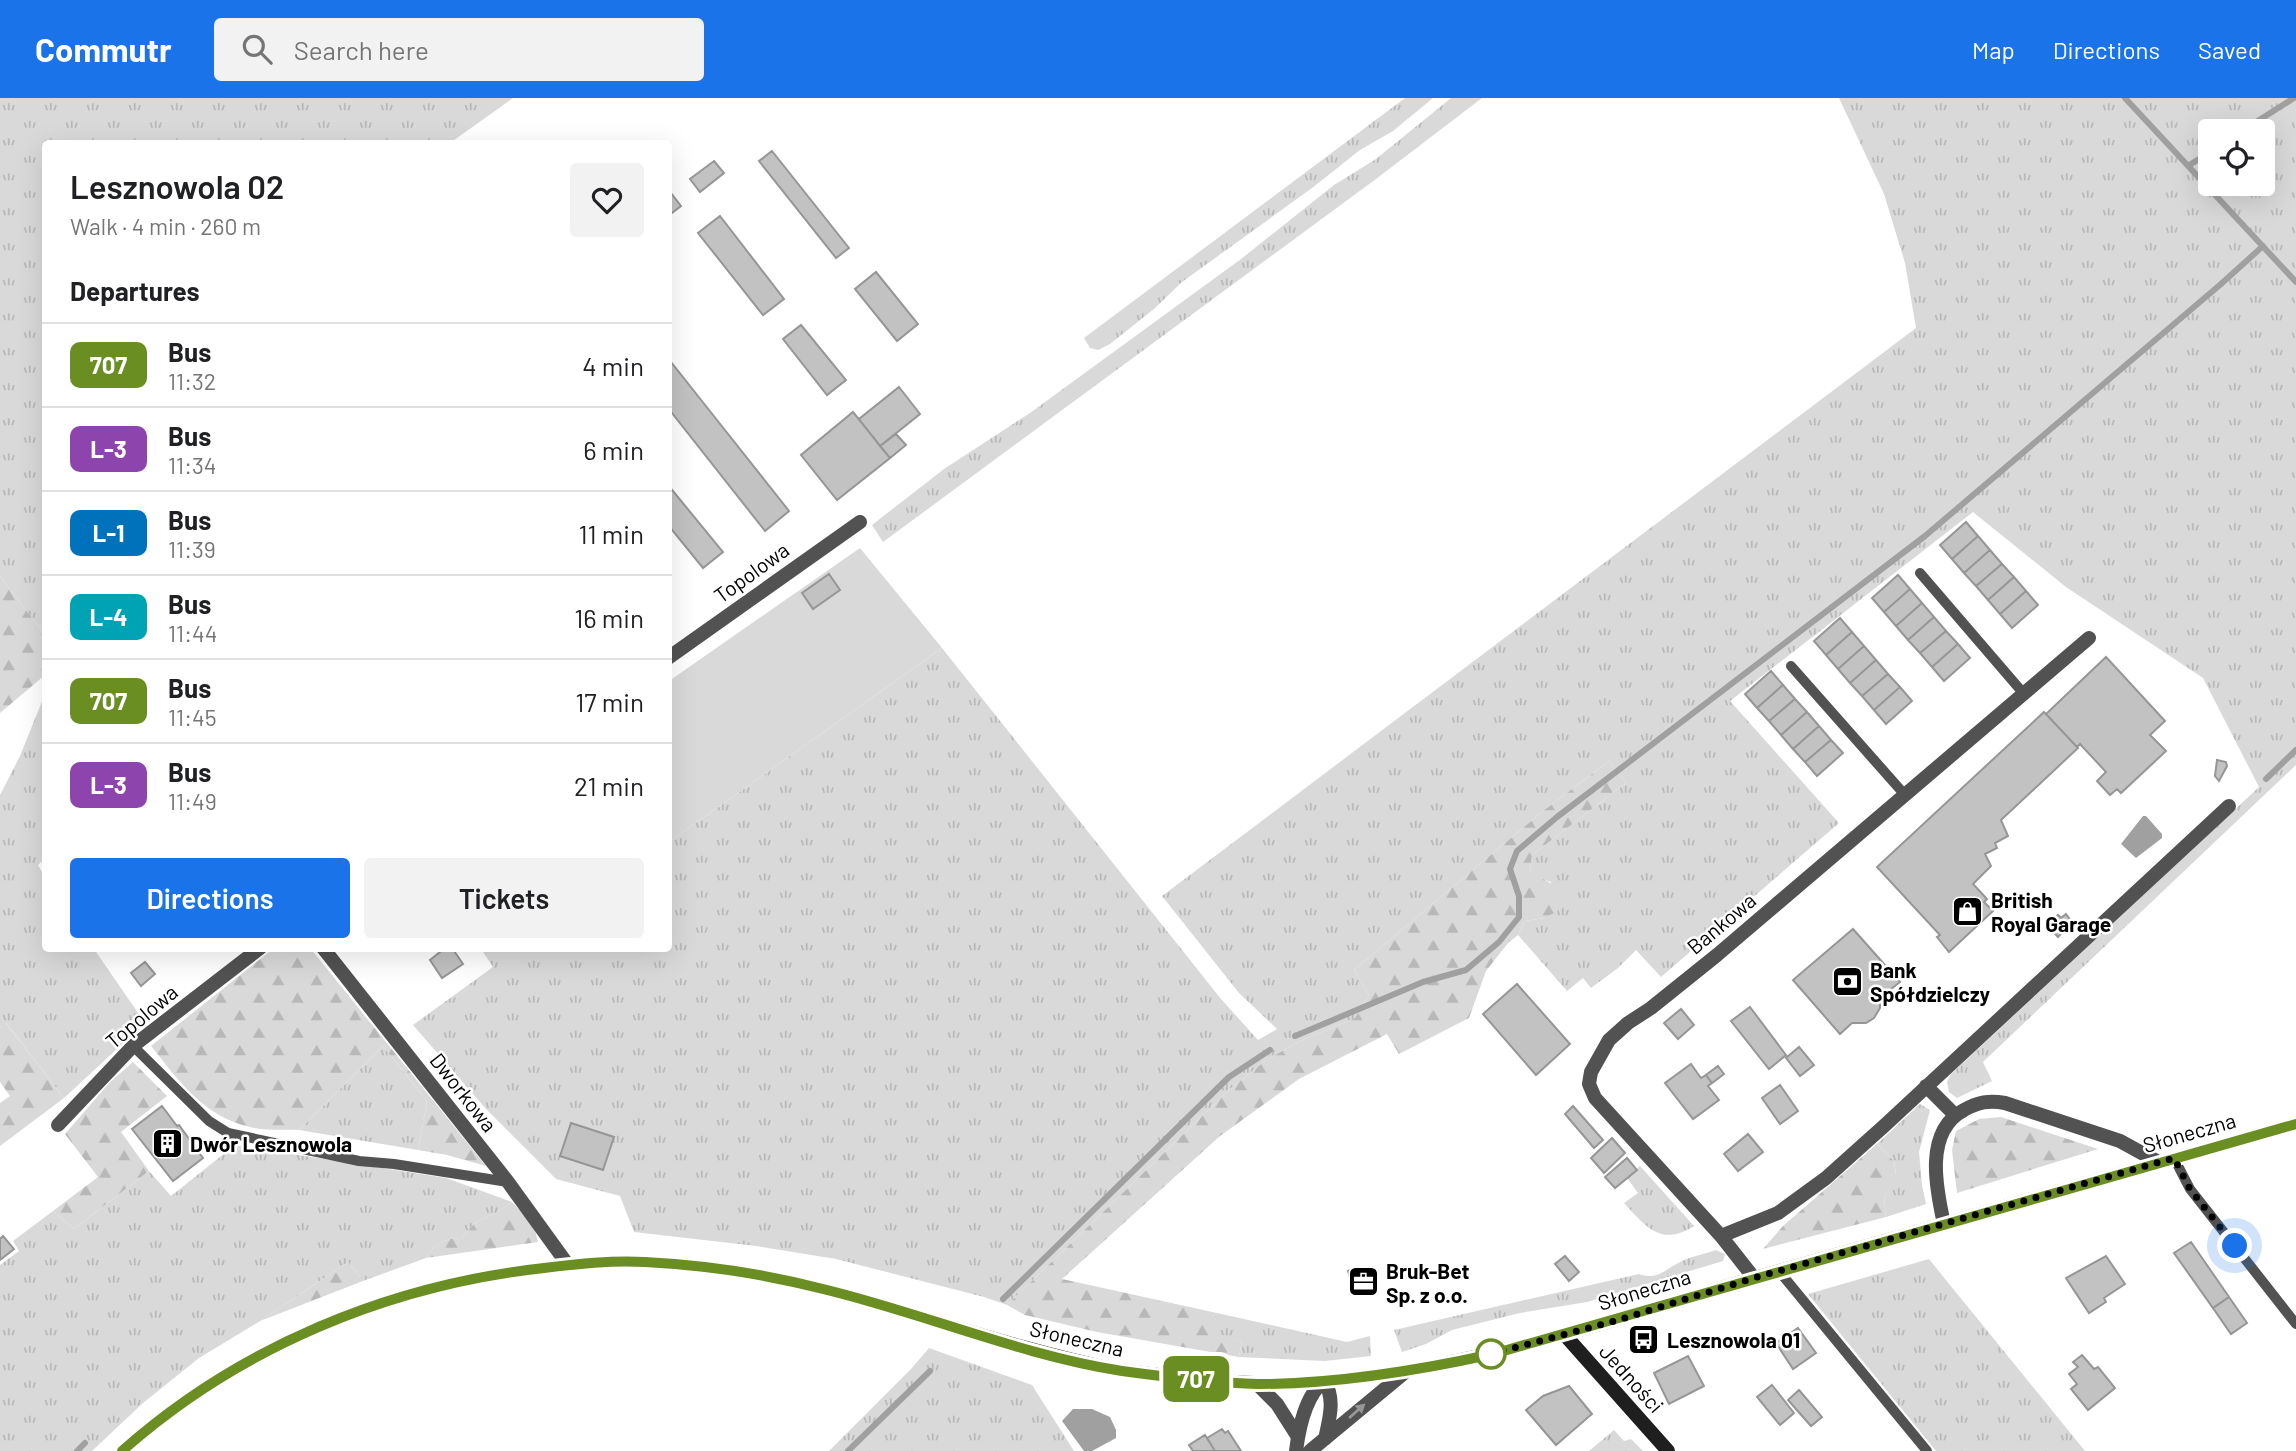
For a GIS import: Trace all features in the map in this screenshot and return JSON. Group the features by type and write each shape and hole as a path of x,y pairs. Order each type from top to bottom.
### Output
{"main road":[{"name":"Słoneczna","path":"122,1451 179,1406 265,1352 392,1298 449,1283 513,1271 643,1261 738,1271 823,1289 983,1336 1119,1370 1229,1383 1324,1381 1404,1373 1493,1354 2296,1124"},
{"name":"Jedności","path":"1564,1334 1668,1451"}],"street":[{"name":"Topolowa","path":"672,655 860,522"},
{"name":"Bankowa","path":"1754,1278 1721,1236 1595,1098 1589,1084 1591,1072 1609,1040 1628,1023 1717,955 2089,638"},
{"path":"1721,1236 1778,1213 1826,1178 2229,806"},
{"name":"Topolowa","path":"58,1125 133,1046 255,952"},
{"name":"Dworkowa","path":"326,952 508,1182 568,1265"},
{"path":"1926,1086 1955,1115"},
{"path":"1944,1224 1935,1171 1939,1140 1946,1125 1955,1115 1976,1103 2005,1102 2167,1160"},
{"path":"1310,1451 1404,1373"},
{"path":"1297,1444 1311,1394 1324,1381 1330,1395 1325,1439"},
{"path":"1257,1384 1278,1404 1297,1444"}],"lane":[{"path":"1920,573 2024,694"},
{"path":"1791,666 1905,795"},
{"path":"133,1046 209,1121 228,1133 359,1161 508,1182"},
{"path":"2167,1160 2296,1324"},
{"path":"1779,1271 1927,1451"}],"green space":[{"path":"0,98 513,98 454,140 42,140 42,631 0,576"},
{"path":"1405,98 1433,98 1393,131 1360,150 1182,282 1154,309 1110,344 1098,350 1090,348 1084,338"},
{"path":"1451,98 1482,98 883,542 872,525 944,469 1030,413 1241,259 1334,185 1376,159"},
{"path":"1839,98 2296,98 2296,765 1983,1062 1992,1081 1957,1098 1949,1092 1947,1082 1951,1074 2259,787 2203,678 2066,587 1973,512 1730,701 1839,823 1661,977 1636,950 1618,968 1591,988 1583,978 1567,991 1518,935 1525,921 1544,918 1551,882 1534,876 1530,869 1532,855 1626,783 1609,761 1543,811 1354,970 1369,995 1355,1018 1298,1042 1265,1061 1230,1089 1007,1305 836,1259 756,1246 634,1232 620,1196 556,1179 487,1110 413,1025 493,967 483,952 672,952 672,840 942,648 1221,999 1258,1040 1277,1029 1239,993 1162,896 1916,328 1905,263 1884,194"},
{"path":"860,548 942,648 672,840 672,679"},
{"path":"0,576 42,631 42,678 0,713"},
{"path":"42,701 42,862 38,865 42,872 42,952 96,952 145,1023 64,1098 6,1023 0,1027 0,795 20,756"},
{"path":"1609,761 1626,783 1532,855 1530,869 1534,875 1546,880 1558,892 1558,911 1544,918 1525,921 1518,935 1508,943 1486,971 1469,1018 1399,1054 1387,1034 1299,1079 1220,1136 1062,1279 1217,1313 1213,1332 1242,1341 1239,1357 1097,1332 1025,1315 1007,1305 1230,1089 1265,1061 1298,1042 1355,1018 1369,995 1354,970 1543,811"},
{"path":"269,952 313,952 486,1166 418,1150 427,1101 383,1046 299,1130 250,1127 219,1115 193,1095 151,1046"},
{"path":"5,1022 64,1098 0,1146 0,1103 10,1096 0,1082 0,1027"},
{"path":"383,1046 427,1101 418,1150 299,1130"},
{"path":"133,1062 167,1096 121,1132 149,1171 74,1229 53,1211 98,1177 65,1134 110,1082"},
{"path":"1920,1104 1930,1110 1919,1152 1926,1204 1886,1217 1884,1198 1896,1174 1894,1161 1877,1144"},
{"path":"2001,1117 2098,1149 1957,1193 1952,1150 1956,1131 1979,1119"},
{"path":"1877,1144 1894,1161 1896,1175 1884,1198 1886,1217 1763,1249 1783,1226"},
{"path":"235,1145 446,1178 512,1202 476,1222 461,1238 440,1243 426,1258 363,1281 348,1262 199,1358 143,1403 92,1451 0,1451 0,1265 19,1251 13,1241 53,1211 74,1229 149,1171 171,1196"},
{"path":"1640,1166 1694,1226 1672,1235 1663,1234 1647,1226 1624,1203 1638,1193 1627,1178"},
{"path":"512,1202 534,1226 538,1242 426,1258 440,1243 461,1238 476,1222"},
{"path":"1716,1250 1725,1254 1723,1261 1587,1302 1520,1313 1452,1330 1426,1344 1402,1352 1394,1330 1639,1274 1657,1275 1686,1259"},
{"path":"1929,1259 2085,1451 1936,1451 1808,1294"},
{"path":"348,1262 363,1281 260,1321"},
{"path":"1217,1313 1347,1342 1370,1336 1371,1356 1325,1361 1239,1357 1242,1341 1212,1333"},
{"path":"929,1348 1032,1385 1074,1451 829,1451"},
{"path":"1614,1430 1624,1441 1631,1439 1643,1451 1589,1451"}],"shaded area":[{"path":"2143,816 2162,834 2162,838 2136,858 2121,844"},
{"path":"1073,1409 1092,1409 1110,1417 1116,1430 1116,1438 1092,1451 1084,1451 1062,1421"}],"building":[{"path":"772,151 849,248 836,258 759,161"},
{"path":"714,161 724,173 700,192 690,179"},
{"path":"672,194 681,206 672,213"},
{"path":"720,216 784,299 763,315 698,233"},
{"path":"876,272 918,324 897,341 855,289"},
{"path":"801,325 846,380 827,395 783,339"},
{"path":"672,363 789,511 765,531 672,413"},
{"path":"899,387 920,414 880,446 859,419"},
{"path":"853,412 890,458 837,500 801,455"},
{"path":"896,434 906,445 890,458 880,446"},
{"path":"672,490 723,552 703,568 672,530"},
{"path":"1966,522 1978,536 1952,559 1940,545"},
{"path":"1978,536 1990,550 1964,573 1952,559"},
{"path":"1990,550 2002,564 1976,586 1964,573"},
{"path":"2002,564 2014,577 1988,600 1976,586"},
{"path":"829,574 840,590 813,609 802,593"},
{"path":"1898,575 1910,589 1884,612 1872,598"},
{"path":"2014,577 2026,591 2000,614 1988,600"},
{"path":"1910,589 1922,603 1896,626 1884,612"},
{"path":"2026,591 2038,605 2012,628 2000,614"},
{"path":"1922,603 1934,617 1908,640 1896,626"},
{"path":"1934,617 1946,631 1920,653 1908,640"},
{"path":"1840,618 1852,632 1826,655 1814,641"},
{"path":"1946,631 1958,644 1932,667 1920,653"},
{"path":"1852,632 1864,646 1838,669 1826,655"},
{"path":"1958,644 1970,658 1944,681 1932,667"},
{"path":"1864,646 1876,660 1850,683 1838,669"},
{"path":"2106,657 2165,721 2150,735 2166,751 2121,793 2117,789 2110,795 2097,781 2106,772 2080,744 2077,747 2046,714"},
{"path":"1876,660 1888,674 1862,696 1850,683"},
{"path":"1771,671 1783,685 1757,708 1745,694"},
{"path":"1888,674 1900,687 1874,710 1862,696"},
{"path":"1783,685 1795,699 1769,721 1757,708"},
{"path":"1900,687 1912,701 1886,724 1874,710"},
{"path":"1795,699 1807,712 1781,735 1769,721"},
{"path":"1807,712 1819,726 1793,749 1781,735"},
{"path":"2044,712 2078,748 2001,820 2008,836 1995,843 1997,848 1985,854 1991,866 1973,884 1987,899 1984,902 1993,911 1949,952 1937,937 1940,935 1877,867"},
{"path":"1819,726 1831,740 1805,762 1793,749"},
{"path":"1831,740 1843,753 1817,776 1805,762"},
{"path":"2217,760 2226,762 2227,766 2219,781 2215,776"},
{"path":"2066,914 2072,922 2058,937 2047,925 2058,915 2061,918"},
{"name":"Bank Spółdzielczy","path":"1853,929 1900,982 1880,998 1880,1008 1874,1018 1866,1023 1852,1023 1840,1034 1793,980"},
{"path":"440,952 455,952 463,964 442,978 430,960"},
{"path":"145,962 155,974 141,986 131,973"},
{"path":"1517,984 1570,1044 1536,1075 1483,1014"},
{"path":"1750,1007 1786,1055 1769,1069 1731,1021"},
{"path":"1681,1009 1694,1025 1678,1039 1664,1023"},
{"path":"1799,1047 1814,1065 1800,1076 1786,1058"},
{"path":"1691,1064 1701,1078 1706,1075 1712,1083 1708,1086 1719,1100 1693,1119 1665,1083"},
{"path":"1718,1066 1724,1074 1712,1083 1706,1075"},
{"path":"1780,1085 1798,1111 1780,1124 1762,1098"},
{"name":"Dwór Lesznowola","path":"162,1106 203,1158 173,1181 132,1129"},
{"path":"1573,1106 1603,1140 1594,1148 1565,1114"},
{"path":"571,1123 614,1137 603,1170 560,1156"},
{"path":"1748,1134 1763,1152 1738,1171 1724,1154"},
{"path":"1612,1138 1625,1153 1604,1173 1591,1158"},
{"path":"1627,1158 1637,1170 1615,1188 1605,1177"},
{"path":"3,1236 14,1249 0,1260 0,1239"},
{"path":"2191,1242 2229,1297 2213,1308 2174,1253"},
{"path":"1565,1256 1579,1272 1569,1281 1555,1264"},
{"path":"2106,1256 2125,1284 2104,1298 2106,1302 2089,1313 2066,1278"},
{"path":"1372,1268 1377,1287 1354,1290 1348,1271 1357,1269 1358,1272"},
{"path":"2229,1297 2247,1323 2231,1334 2213,1308"},
{"path":"1798,1328 1816,1353 1793,1369 1776,1343"},
{"path":"2082,1355 2094,1369 2098,1367 2115,1388 2088,1410 2071,1389 2077,1384 2069,1374 2078,1367 2073,1362"},
{"path":"1688,1356 1704,1386 1669,1404 1654,1373"},
{"path":"1772,1385 1794,1413 1780,1425 1757,1397"},
{"path":"1569,1386 1592,1414 1556,1445 1526,1410 1543,1396"},
{"path":"1799,1390 1822,1417 1811,1426 1788,1400"},
{"path":"1222,1429 1225,1433 1228,1431 1241,1451 1215,1451 1207,1438"},
{"path":"1205,1435 1215,1451 1193,1451 1189,1445"}],"waterway":[{"path":"2125,98 2296,282"},
{"path":"2261,119 2294,98"},
{"path":"2188,166 2198,160"},
{"path":"1295,1036 1423,982 1466,970 1499,942 1519,917 1519,896 1510,869 1517,851 1557,817 1925,536 2263,246"},
{"path":"2266,779 2296,750"},
{"path":"1003,1299 1229,1077 1270,1050"},
{"path":"848,1451 930,1371"},
{"path":"77,1451 85,1443"}],"bus line":[{"name":"707","path":"122,1451 179,1406 265,1352 392,1298 449,1283 513,1271 643,1261 738,1271 823,1289 983,1336 1119,1370 1229,1383 1324,1381 1404,1373 1493,1354 2296,1124"}],"place":[{"name":"British Royal Garage","path":"1968,911"},
{"name":"Bank Spółdzielczy","path":"1847,981"},
{"name":"Dwór Lesznowola","path":"167,1143"},
{"name":"Bruk-Bet Sp. z o.o.","path":"1363,1282"},
{"name":"Lesznowola 01","path":"1644,1339"}],"route":[{"path":"1491,1354 1615,1321 1754,1278 2174,1158 2190,1189 2235,1246"}]}
